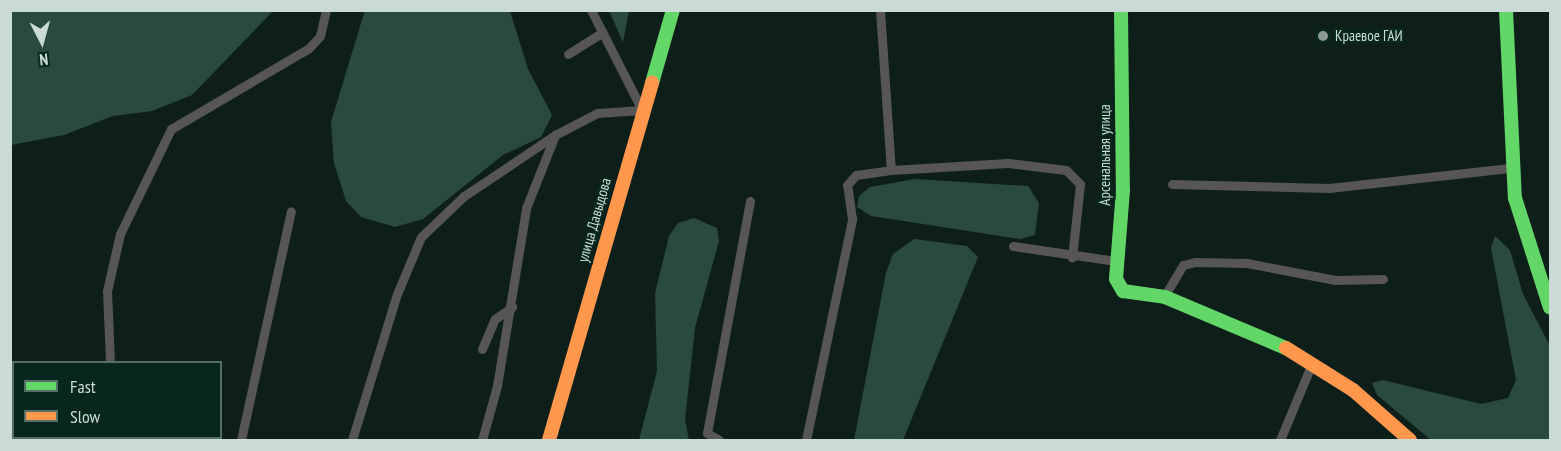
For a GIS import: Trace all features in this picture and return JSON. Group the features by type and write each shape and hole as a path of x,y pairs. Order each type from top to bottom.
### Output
{"street":[{"name":"улица Давыдова","path":"549,441 642,110 673,10"},
{"name":"Арсенальная улица","path":"1121,10 1116,279 1129,294 1165,297"},
{"path":"1506,10 1512,168 1520,224 1551,308"},
{"path":"1165,297 1312,363 1410,441"}],"lane":[{"path":"110,361 107,291 120,234 171,129 309,48 320,36 326,10"},
{"path":"352,441 397,294 421,237 464,196 555,135 597,113 642,110 591,10"},
{"path":"880,10 891,170"},
{"path":"568,54 603,32"},
{"path":"482,441 512,307 526,208 555,135"},
{"path":"806,441 852,219 847,185 856,175 891,170 1008,163 1066,170 1080,184 1072,258"},
{"path":"1172,184 1329,188 1512,168"},
{"path":"719,441 707,433 750,201"},
{"path":"241,441 291,212"},
{"path":"1013,246 1072,258 1118,261"},
{"path":"1165,297 1183,265 1195,262 1247,263 1335,279 1383,279"},
{"path":"482,349 495,319 512,307"},
{"path":"1280,441 1312,363"}],"green space":[{"path":"365,10 510,11 528,69 552,115 541,137 503,155 423,219 395,227 361,217 346,201 334,163 331,122"},
{"path":"10,11 273,11 192,95 152,111 113,116 64,135 11,145"},
{"path":"609,11 629,11 623,42"},
{"path":"915,179 1028,186 1039,203 1035,235 1020,239 871,216 857,207 859,196 870,187"},
{"path":"694,218 717,228 719,241 695,328 685,420 689,440 639,440 657,371 655,293 669,236 678,223"},
{"path":"1495,236 1510,250 1523,294 1550,346 1550,440 1431,440 1377,395 1372,383 1383,380 1481,404 1508,398 1516,380 1491,248"},
{"path":"914,239 967,246 978,257 903,440 854,440 886,273 893,254"}],"traffic: fast":[{"path":"652,83 673,10"},
{"path":"1121,10 1123,190 1116,279 1123,291 1165,297 1286,348"},
{"path":"1506,10 1515,198 1550,308"}],"traffic: slow":[{"path":"549,440 652,83"},
{"path":"1286,348 1353,390 1410,440"}],"place":[{"name":"Краевое ГАИ","path":"1323,36"}]}
